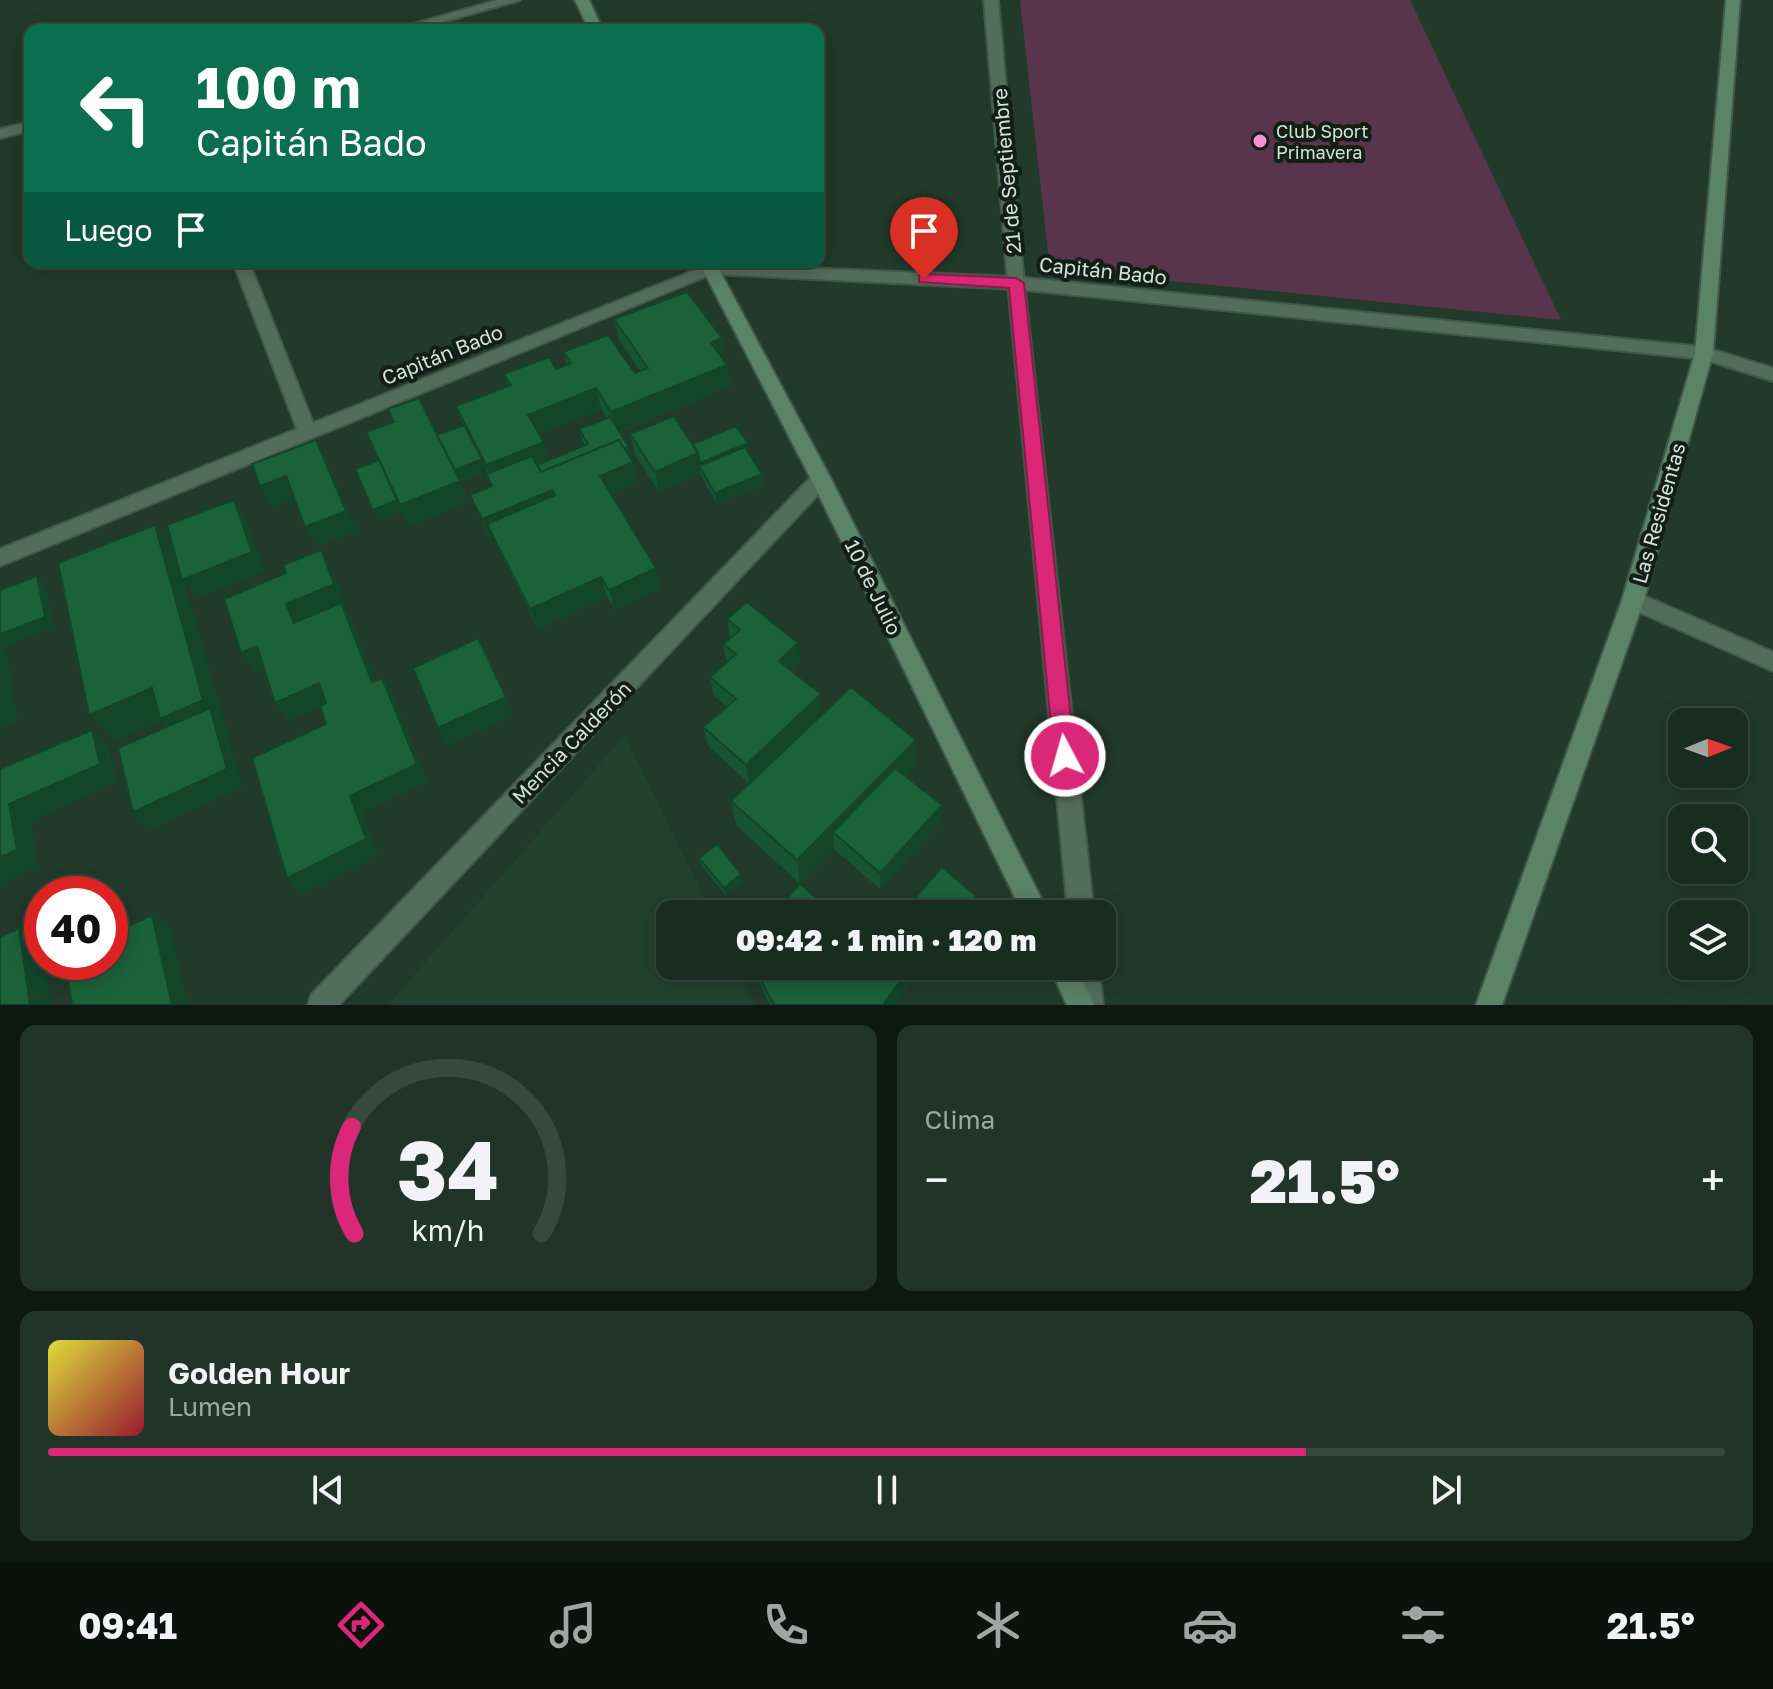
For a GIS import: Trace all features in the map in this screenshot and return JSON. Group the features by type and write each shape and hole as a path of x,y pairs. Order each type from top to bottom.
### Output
{"main road":[{"path":"582,0 593,24"},
{"name":"Las Residentas","path":"1495,1003 1633,600 1704,353 1733,0"},
{"name":"10 de Julio","path":"710,268 821,479 1029,900"},
{"path":"1069,980 1081,1005"}],"street":[{"path":"422,24 513,0"},
{"name":"21 de Septiembre","path":"991,0 1016,283 1080,900"},
{"path":"1727,0 1733,0"},
{"path":"0,134 24,128"},
{"path":"243,268 308,433"},
{"name":"Capitán Bado","path":"0,558 701,268"},
{"name":"Capitán Bado","path":"759,268 1016,283 1704,353 1773,375"},
{"name":"Mencia Calderón","path":"321,1005 821,479"},
{"path":"1633,600 1773,662"},
{"path":"1087,980 1090,1005"}],"shaded area":[{"name":"Club Sport Primavera","path":"1020,0 1410,0 1561,320 1062,270 1049,261"},
{"path":"625,735 705,900 656,900 656,980 744,980 756,1005 388,1005"}],"building":[{"path":"687,292 722,338 711,343 727,365 611,412 596,388 528,415 544,442 486,465 456,406 511,385 504,374 549,357 556,369 571,363 563,352 608,335 635,373 648,368 614,319"},
{"path":"419,398 460,481 400,505 366,432 394,422 388,409"},
{"path":"674,416 698,453 655,472 630,434"},
{"path":"610,417 629,447 624,449 619,440 541,472 537,465 588,444 579,429"},
{"path":"464,425 482,459 455,470 437,435"},
{"path":"736,426 748,443 700,463 693,444"},
{"path":"316,440 346,511 305,527 286,476 260,486 252,464"},
{"path":"619,440 633,462 600,476 656,568 609,590 601,577 530,609 487,524 555,495 552,490 482,519 470,495 492,486 486,474 532,456 541,472"},
{"path":"745,447 762,474 715,493 699,466"},
{"path":"379,460 397,500 373,510 355,469"},
{"path":"234,500 252,552 182,580 167,525"},
{"path":"155,525 203,700 160,719 152,688 89,715 58,563"},
{"path":"321,550 334,584 286,604 294,623 341,603 372,682 382,678 417,764 350,796 366,839 287,878 252,758 326,724 320,706 326,703 319,683 275,703 257,646 241,653 224,599 286,573 283,565"},
{"path":"37,576 45,617 0,634 0,590"},
{"path":"747,602 798,643 779,661 821,694 746,765 703,727 736,699 710,677 736,654 723,644 740,630 727,619"},
{"path":"478,638 506,697 438,728 413,668"},
{"path":"851,687 916,740 797,860 731,801"},
{"path":"210,708 227,769 133,812 118,748"},
{"path":"92,730 100,764 9,804 17,850 0,857 0,769"},
{"path":"895,768 942,805 880,873 833,832"},
{"path":"717,844 741,874 724,888 699,858"},
{"path":"942,867 976,896 972,900 913,900"},
{"path":"800,884 818,900 785,900"},
{"path":"152,915 172,1005 72,1005 68,980 128,980 128,926"},
{"path":"19,928 24,980 30,1005 0,1005 0,937"},
{"path":"761,980 902,980 883,1005 774,1005"}],"place":[{"name":"Club Sport Primavera","path":"1260,141"}],"route":[{"path":"924,279 1016,283 1065,756"}]}
